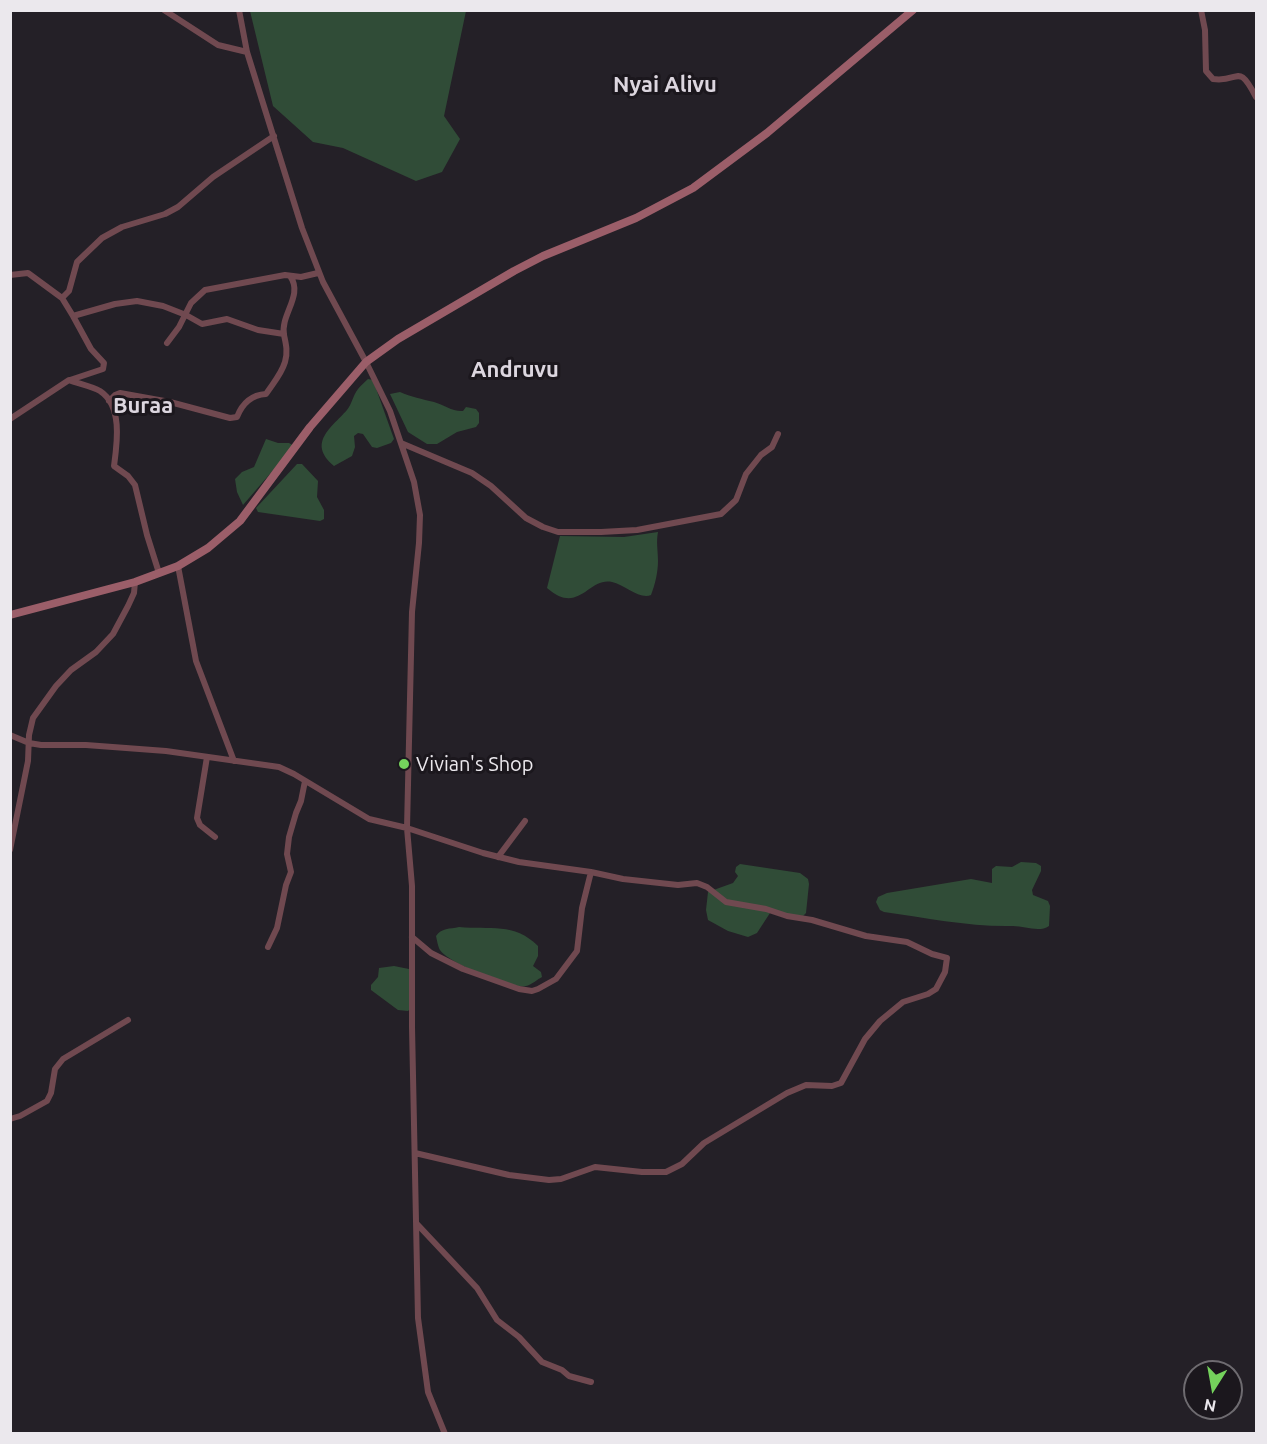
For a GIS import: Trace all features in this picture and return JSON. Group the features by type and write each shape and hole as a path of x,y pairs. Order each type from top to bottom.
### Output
{"street":[{"path":"164,10 218,45 247,52"},
{"path":"239,10 247,52 299,220 318,273 390,411 414,482 420,528 411,622 407,828 411,861 418,1318 425,1377 432,1403 445,1434"},
{"path":"10,615 135,582 178,566 208,548 240,521 310,427 366,362 398,339 514,271 636,218 693,188 767,133 913,10"},
{"path":"1201,10 1205,30 1206,71 1214,79 1220,80 1236,75 1245,78 1257,97"},
{"path":"62,298 69,291 77,262 102,238 122,227 165,214 178,207 213,177 274,136"},
{"path":"10,275 28,273 62,298 87,342 104,363 103,369 69,380 10,418"},
{"path":"166,343 195,298 205,290 290,276 314,276 318,273"},
{"path":"109,401 115,395 130,394 234,419 246,402 255,396 266,394 278,379 287,352 287,340 284,334 295,290 294,281 290,276"},
{"path":"73,316 115,304 137,301 157,304 202,324 226,319 258,330 284,334"},
{"path":"69,380 100,392 109,401 117,429 114,466 128,476 135,485 159,573"},
{"path":"401,443 460,467 480,478 526,518 543,527 558,532 602,532 637,530 721,514 736,500 746,474 761,455 772,447 778,434"},
{"path":"178,566 198,668 234,761"},
{"path":"10,850 28,761 31,726 37,711 71,670 96,652 113,634 131,599 135,582"},
{"path":"10,735 29,743 166,751 279,767 360,815 498,857 623,879 678,885 697,883 730,903 812,920 871,937 907,942 932,954 947,958 945,972 936,989 903,1002 880,1021 865,1039 841,1083 832,1086 806,1085 787,1093 704,1143 682,1164 666,1172 595,1167 561,1179 549,1180 500,1173 415,1153"},
{"path":"207,757 197,818 200,825 215,837"},
{"path":"268,947 277,928 291,872 287,854 289,837 305,781"},
{"path":"498,857 525,821"},
{"path":"412,937 431,953 463,969 519,989 532,991 538,989 556,979 577,951 582,908 591,872"},
{"path":"10,1119 47,1101 51,1093 55,1069 63,1059 128,1020"},
{"path":"417,1224 477,1288 497,1320 519,1336 542,1362 573,1377 591,1382"}],"green space":[{"path":"250,11 466,11 444,116 460,139 442,172 416,181 343,148 313,142 273,106"},
{"path":"368,379 373,380 394,439 391,443 377,448 372,447 363,434 358,433 354,436 355,447 352,456 334,466 322,450 324,436 347,410 356,391"},
{"path":"400,392 456,410 463,411 466,407 476,409 479,413 479,423 476,427 457,432 437,444 427,444 408,432 390,394"},
{"path":"266,439 294,446 243,505 237,492 235,479 242,472 254,467"},
{"path":"297,464 302,464 318,481 317,497 324,510 324,519 320,521 258,512 256,508"},
{"path":"658,532 657,570 651,595 642,596 612,582 604,582 582,594 567,598 558,596 547,588 560,536 624,537"},
{"path":"1021,862 1036,863 1041,866 1032,890 1033,895 1048,901 1050,906 1049,926 1045,928 965,924 884,912 880,910 876,902 878,897 887,893 971,879 992,883 992,869 996,866 1012,867"},
{"path":"740,864 800,873 808,879 809,884 806,913 803,916 770,913 757,933 748,937 728,931 708,920 706,910 708,892 733,883 738,876 735,872 736,867"},
{"path":"459,927 511,930 529,938 538,946 538,956 533,966 541,972 542,977 528,985 508,984 467,968 445,955 440,950 436,936 443,930"},
{"path":"394,966 409,969 412,1007 408,1011 398,1010 371,990 371,985 378,977 379,968"}],"place":[{"name":"Vivian's Shop","path":"404,764"}],"district":[{"name":"Nyai Alivu","path":"665,85"},
{"name":"Andruvu","path":"515,370"},
{"name":"Buraa","path":"143,406"}]}
